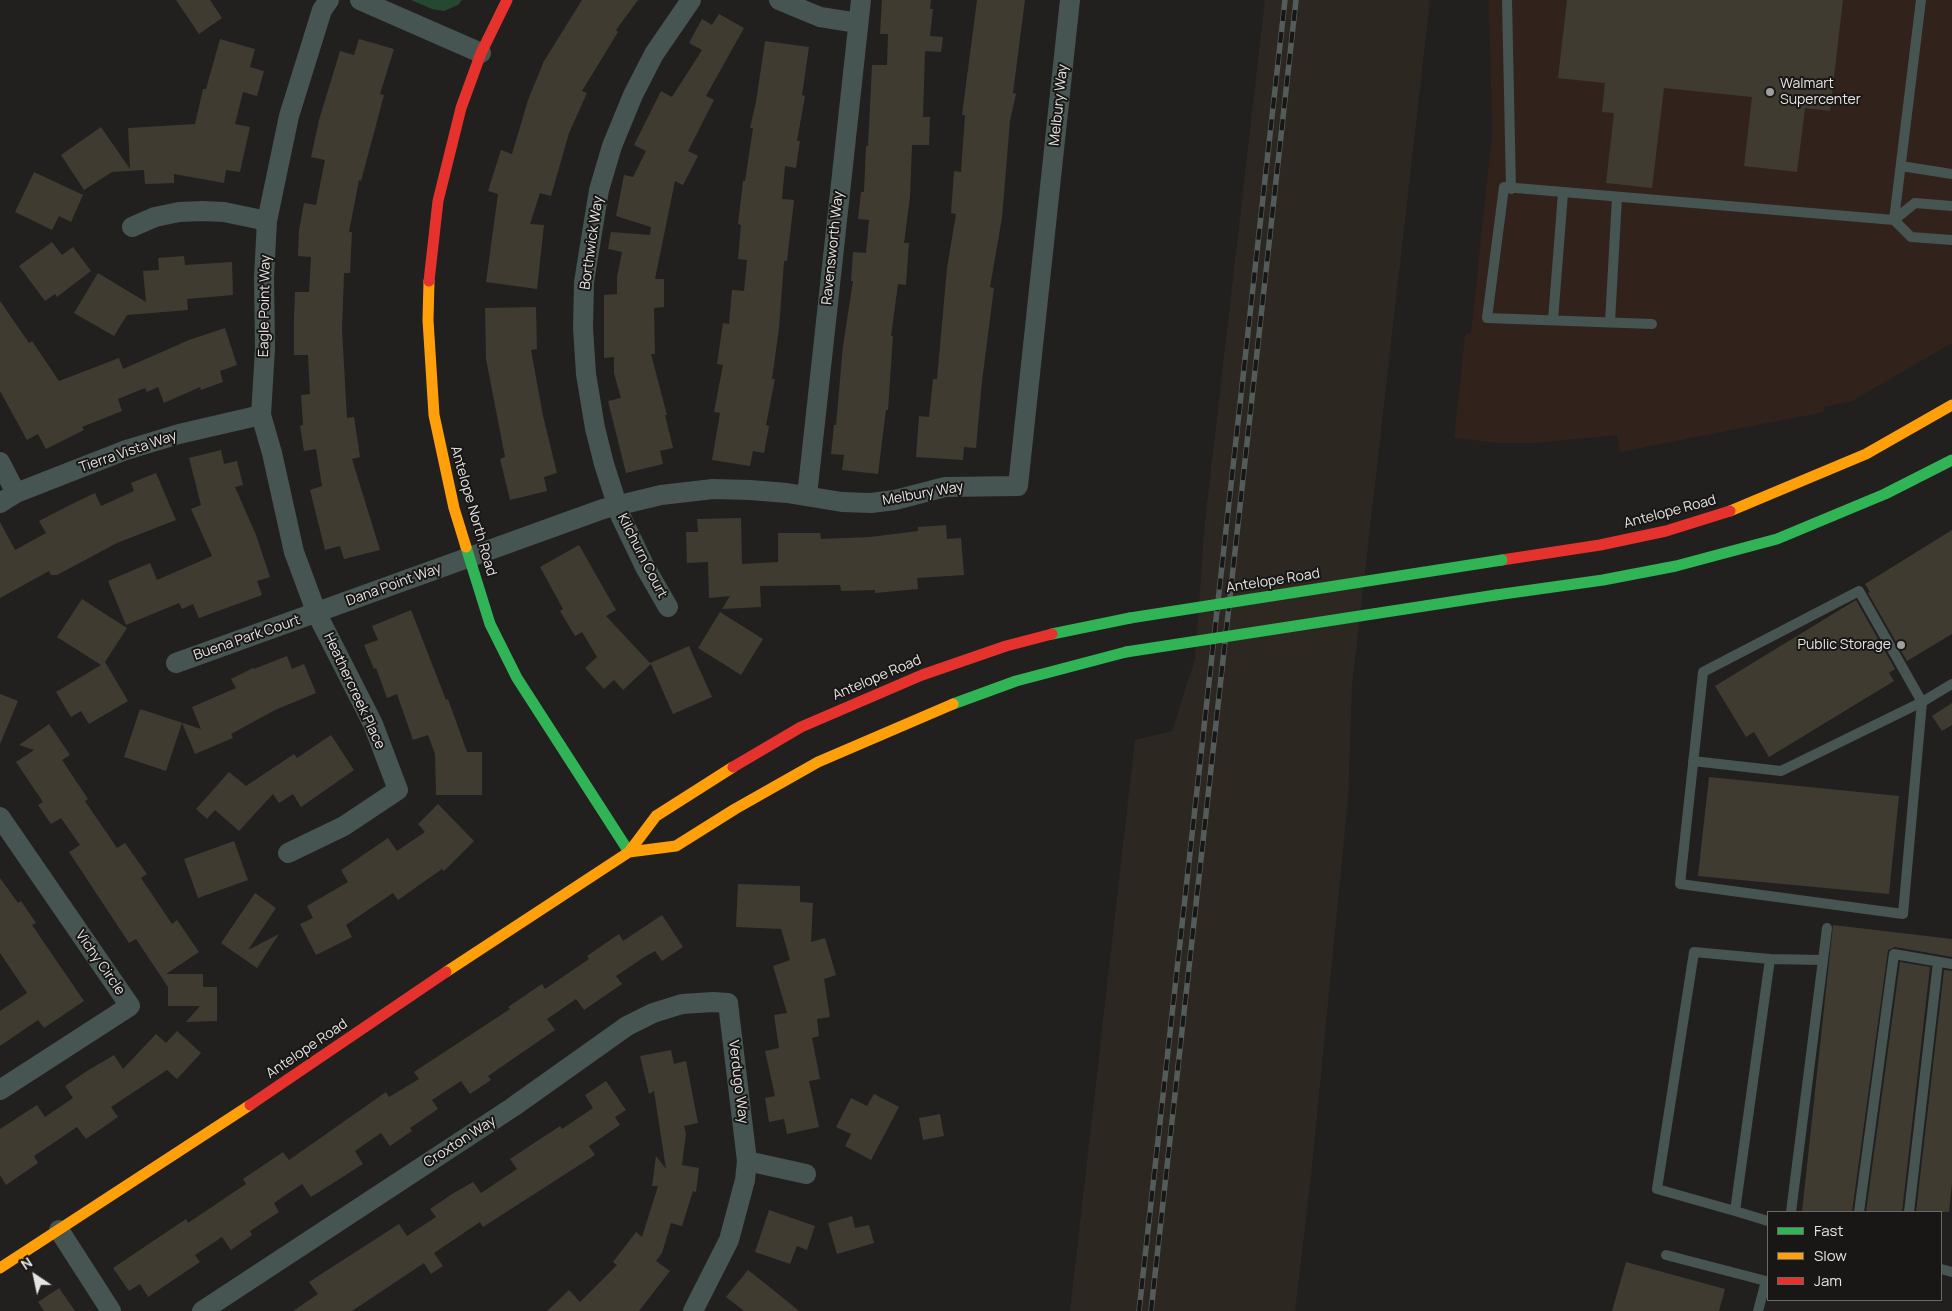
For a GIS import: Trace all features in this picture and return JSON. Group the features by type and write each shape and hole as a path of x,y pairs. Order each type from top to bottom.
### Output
{"main road":[{"name":"Antelope North Road","path":"506,0 481,53 461,108 438,201 430,260 428,320 429,367 440,450 454,508 490,624 517,678 629,852"},
{"name":"Antelope Road","path":"0,1268 629,852 656,816 754,754 801,727 870,696 961,660 1052,634 1130,618 1600,545 1666,531 1721,514 1866,454 1952,405"},
{"name":"Antelope Road","path":"629,852 676,846 757,796 818,762 933,711 1016,682 1126,652 1603,580 1733,552 1778,539 1860,505 1952,460"}],"street":[{"name":"Eagle Point Way","path":"317,614 294,552 272,453 261,415 265,348 264,277 267,221 289,116 322,10 329,0"},
{"path":"360,0 481,53"},
{"name":"Borthwick Way","path":"617,504 595,428 586,374 584,300 590,236 599,190 612,146 633,95 654,54 690,0"},
{"path":"779,0 820,17 858,23"},
{"name":"Ravensworth Way","path":"806,496 861,0"},
{"name":"Melbury Way","path":"470,557 617,504 661,495 713,489 750,490 842,502 871,503 895,500 945,487 1018,486 1070,0"},
{"path":"132,227 155,217 202,211 224,212 267,221"},
{"name":"Tierra Vista Way","path":"8,498 135,448 179,434 261,415"},
{"path":"0,462 8,498"},
{"name":"Kilchurn Court","path":"617,504 645,567 668,607"},
{"name":"Dana Point Way","path":"317,614 470,557"},
{"name":"Buena Park Court","path":"176,663 317,614"},
{"name":"Heathercreek Place","path":"288,853 344,826 398,790 373,724 317,614"},
{"name":"Vichy Circle","path":"0,817 130,1006 0,1090"},
{"name":"Croxton Way","path":"202,1311 514,1107 628,1026 653,1013 682,1004 697,1002 728,1004"},
{"name":"Verdugo Way","path":"693,1311 729,1240 745,1180 747,1161 728,1004"},
{"path":"747,1161 806,1174"},
{"path":"59,1230 111,1311"}],"lane":[{"path":"1507,0 1511,189"},
{"path":"1894,220 1921,0"},
{"path":"1901,166 1952,174"},
{"path":"1652,324 1487,318 1504,187 1894,220 1910,237 1952,240"},
{"path":"1553,320 1563,193"},
{"path":"1610,322 1617,197"},
{"path":"1894,220 1915,203 1952,206"},
{"path":"1859,591 1922,702 1903,914 1680,884 1703,672 1859,591"},
{"path":"1693,761 1781,771 1922,702 1952,684"},
{"path":"1791,1211 1827,928"},
{"path":"1767,1221 1657,1189 1694,952 1823,960"},
{"path":"1859,1211 1894,954 1952,964"},
{"path":"1735,1211 1770,958"},
{"path":"1908,1211 1938,962"},
{"path":"1666,1255 1766,1281 1758,1311"}],"shaded area":[{"path":"1265,0 1430,0 1352,686 1348,799 1311,1176 1295,1311 1070,1311 1135,740 1172,731 1195,659 1205,522"},
{"path":"1489,0 1952,0 1952,343 1852,401 1824,407 1824,412 1620,452 1617,435 1536,443 1500,443 1454,438 1465,335 1471,333 1492,134"}],"green space":[{"path":"411,0 462,0 458,5 444,11 432,9"}],"building":[{"path":"176,0 210,0 222,18 199,34"},
{"path":"582,0 638,0 616,30 618,32 582,91 587,93 569,133 551,196 540,193 530,224 544,225 537,289 486,282 498,194 488,191 501,150 512,154 528,100 544,61"},
{"path":"882,0 931,0 930,9 933,9 930,36 943,37 941,52 925,51 923,117 930,117 929,145 912,145 910,197 904,243 909,243 906,285 898,284 891,336 893,336 888,410 886,410 878,474 842,470 844,455 831,454 834,425 836,425 843,346 853,281 851,281 853,252 866,253 869,220 858,219 861,192 864,192 872,65 887,65 888,34 880,34"},
{"path":"977,0 1025,0 1013,93 1016,94 1010,121 1002,218 990,287 994,288 982,381 976,448 964,447 963,460 916,457 919,416 929,417 933,379 937,379 947,268 956,214 951,213 954,171 961,172 965,115 962,115"},
{"name":"Walmart Supercenter","path":"1567,0 1843,0 1830,111 1805,108 1797,172 1744,166 1752,97 1664,88 1652,188 1606,183 1614,113 1602,112 1605,83 1558,78"},
{"path":"719,14 744,28 706,96 714,100 688,151 698,156 683,185 675,181 655,279 664,279 664,307 654,308 655,354 651,354 667,415 665,415 673,448 660,451 663,464 626,473 608,401 621,398 614,373 614,357 604,358 604,295 617,294 617,277 622,252 608,249 611,232 650,235 651,227 616,216 624,175 633,177 646,151 634,145 661,91 672,97 702,50 689,43 702,19 712,25"},
{"path":"220,39 255,49 250,67 264,71 257,96 243,92 235,124 250,127 240,172 226,170 224,183 174,174 174,183 145,184 144,170 112,172 84,190 61,155 101,127 130,169 128,128 195,124 203,89 206,89"},
{"path":"359,39 394,49 380,94 384,95 361,181 359,180 349,232 352,232 350,273 344,273 342,330 347,418 354,417 360,457 352,459 380,550 344,559 340,546 325,550 310,490 322,486 316,449 304,451 300,426 303,425 301,395 310,394 308,355 294,355 294,318 295,292 309,292 311,257 298,256 299,230 304,203 316,205 325,160 311,157 319,120 340,51 354,55"},
{"path":"765,41 809,47 802,95 805,96 797,141 800,141 796,168 785,166 782,199 794,200 787,261 784,261 779,328 772,379 775,379 766,425 769,426 764,453 753,451 750,466 712,460 720,413 714,412 723,365 717,364 723,323 729,324 732,290 744,291 747,260 738,259 741,225 738,224 743,181 745,181 753,128 750,128"},
{"path":"34,172 83,195 71,222 59,216 52,230 15,212"},
{"path":"52,242 62,255 73,247 91,271 57,297 55,294 45,301 19,266"},
{"path":"184,256 185,265 232,262 233,295 187,299 188,310 127,315 114,336 74,313 98,273 146,302 143,271 159,270 158,258"},
{"path":"0,301 29,343 32,341 59,381 119,358 123,369 189,340 225,328 237,365 220,371 223,382 201,390 200,387 164,403 158,387 147,392 145,388 118,399 122,411 82,427 84,430 46,449 38,434 27,440 0,391"},
{"path":"536,307 537,349 531,350 543,416 557,473 544,477 547,491 510,500 500,459 505,457 486,359 485,308"},
{"path":"221,450 224,464 237,461 243,485 235,487 256,535 270,577 257,581 262,595 199,618 193,604 182,609 179,603 126,625 108,581 150,563 157,580 212,556 191,509 201,505 189,458"},
{"path":"156,473 176,520 117,543 57,575 51,575 49,571 0,598 0,522 15,550 46,533 39,521 95,493 101,506 134,491 131,483"},
{"path":"741,518 742,564 778,562 778,533 820,533 821,539 870,537 918,531 918,527 946,525 947,539 961,538 964,575 917,578 918,589 875,593 875,590 841,591 840,585 760,586 761,607 722,609 730,596 709,598 708,562 687,563 686,532 698,532 697,519"},
{"path":"1952,530 1952,634 1907,661 1868,593 1870,592 1865,584"},
{"path":"579,545 616,610 606,616 650,663 689,646 712,697 673,714 651,664 623,690 614,680 604,689 585,668 597,657 582,632 575,636 560,611 563,609 540,567"},
{"path":"82,599 127,628 105,662 128,701 89,724 81,711 71,717 56,692 101,665 57,637"},
{"path":"1856,600 1895,669 1889,673 1894,681 1769,757 1754,732 1746,737 1715,686"},
{"path":"411,610 446,700 448,699 467,752 482,752 482,795 436,795 435,754 428,735 413,740 397,694 387,698 376,668 374,669 364,645 378,640 372,626"},
{"path":"720,612 763,639 741,675 698,648"},
{"path":"287,656 292,669 304,664 316,693 275,710 231,734 233,738 195,754 182,723 166,771 124,757 140,709 201,729 192,707 236,688 231,679 253,668"},
{"path":"0,694 18,701 0,744"},
{"path":"1952,703 1952,725 1942,731 1932,716"},
{"path":"49,724 70,755 62,760 88,799 85,801 117,848 125,843 147,874 141,878 172,924 177,920 199,952 166,974 203,974 203,987 217,987 217,1021 186,1022 200,1006 168,1006 168,987 136,939 129,943 69,852 80,845 61,818 51,824 38,805 43,802 16,762 34,750 19,745"},
{"path":"331,735 354,770 301,807 293,794 279,803 273,794 239,831 215,810 207,819 196,809 229,772 246,786 294,754 297,758"},
{"path":"1709,777 1899,796 1889,894 1698,876"},
{"path":"438,804 474,841 444,871 442,869 398,900 393,893 346,925 352,937 316,955 300,924 313,918 307,906 348,882 341,870 388,838 397,851 425,832 418,824"},
{"path":"234,841 248,880 198,898 184,859"},
{"path":"0,878 18,903 21,901 36,923 32,925 84,1001 44,1028 38,1020 0,1046 0,1011 27,993 0,953"},
{"path":"738,884 800,886 800,902 813,903 811,942 825,938 836,975 824,979 830,1017 817,1019 819,1036 812,1038 820,1079 809,1081 819,1127 787,1134 784,1119 769,1122 765,1098 775,1096 765,1051 779,1048 774,1015 787,1013 773,966 790,960 781,929 736,927"},
{"path":"255,893 276,908 248,950 279,934 257,968 221,943"},
{"path":"662,915 683,947 662,961 655,951 643,958 616,976 622,984 584,1010 576,999 547,1019 555,1030 488,1076 491,1080 470,1094 461,1081 432,1100 438,1109 410,1128 412,1131 390,1146 381,1133 355,1151 363,1164 311,1197 302,1184 274,1203 279,1212 250,1231 252,1235 231,1250 222,1237 195,1255 200,1262 148,1297 140,1284 129,1291 113,1268 186,1219 188,1223 246,1184 243,1179 283,1152 289,1160 386,1092 389,1097 419,1079 414,1072 510,1009 508,1007 542,984 545,989 589,959 587,956 619,934 623,941"},
{"path":"1833,925 1952,939 1952,957 1895,947 1888,950 1852,1211 1802,1211"},
{"path":"1900,962 1930,967 1902,1211 1866,1211"},
{"path":"1944,970 1952,971 1952,1183 1949,1212 1916,1211"},
{"path":"177,1031 201,1053 177,1079 167,1070 111,1107 118,1117 86,1139 77,1127 34,1156 38,1163 6,1185 0,1175 0,1129 37,1105 45,1117 73,1098 65,1086 87,1071 114,1055 123,1069 156,1034 166,1043"},
{"path":"671,1050 674,1064 686,1061 698,1123 684,1126 686,1134 682,1165 699,1168 696,1192 693,1191 682,1226 671,1223 662,1253 656,1261 670,1271 639,1311 547,1311 569,1290 580,1302 617,1265 613,1262 636,1232 642,1237 658,1186 652,1186 656,1156 666,1169 654,1091 649,1094 640,1056"},
{"path":"606,1081 626,1110 615,1117 620,1125 589,1146 595,1155 483,1227 480,1222 434,1253 443,1266 431,1274 424,1263 352,1311 293,1311 318,1294 309,1282 399,1224 407,1236 436,1217 430,1209 452,1194 473,1182 481,1193 517,1169 510,1159 560,1126 562,1129 593,1108 585,1095"},
{"path":"874,1094 899,1107 871,1160 845,1146 851,1134 836,1127 851,1098 867,1106"},
{"path":"940,1114 944,1136 923,1140 919,1118"},
{"path":"769,1210 815,1226 807,1250 797,1246 790,1264 755,1252"},
{"path":"852,1216 855,1228 869,1225 874,1243 837,1254 828,1223"},
{"path":"1626,1262 1725,1289 1719,1311 1612,1311"},
{"path":"748,1270 799,1311 744,1311 726,1297"},
{"path":"59,1288 75,1311 44,1311 38,1302"}],"railway":[{"path":"1139,1311 1285,0"},
{"path":"1151,1311 1296,0"}],"traffic: fast":[{"path":"1496,595 1603,580 1676,566 1777,539 1885,494 1952,460"},
{"path":"466,547 490,624 517,678 629,852"},
{"path":"1130,618 1502,560"},
{"path":"1126,652 1496,595"},
{"path":"1052,634 1130,618"},
{"path":"953,704 1016,681 1126,652"}],"traffic: slow":[{"path":"429,281 428,320 434,415 454,508 466,547"},
{"path":"1730,511 1866,454 1952,405"},
{"path":"629,852 676,846 735,809 818,762 953,704"},
{"path":"446,972 629,852 656,816 733,767"},
{"path":"0,1268 250,1105"}],"traffic: jam":[{"path":"429,281 438,201 461,108 481,53 507,0"},
{"path":"1502,560 1600,545 1666,531 1730,511"},
{"path":"733,767 801,727 922,675 1006,646 1052,634"},
{"path":"250,1105 446,972"}],"place":[{"name":"Walmart Supercenter","path":"1770,92"},
{"name":"Public Storage","path":"1901,645"}]}
